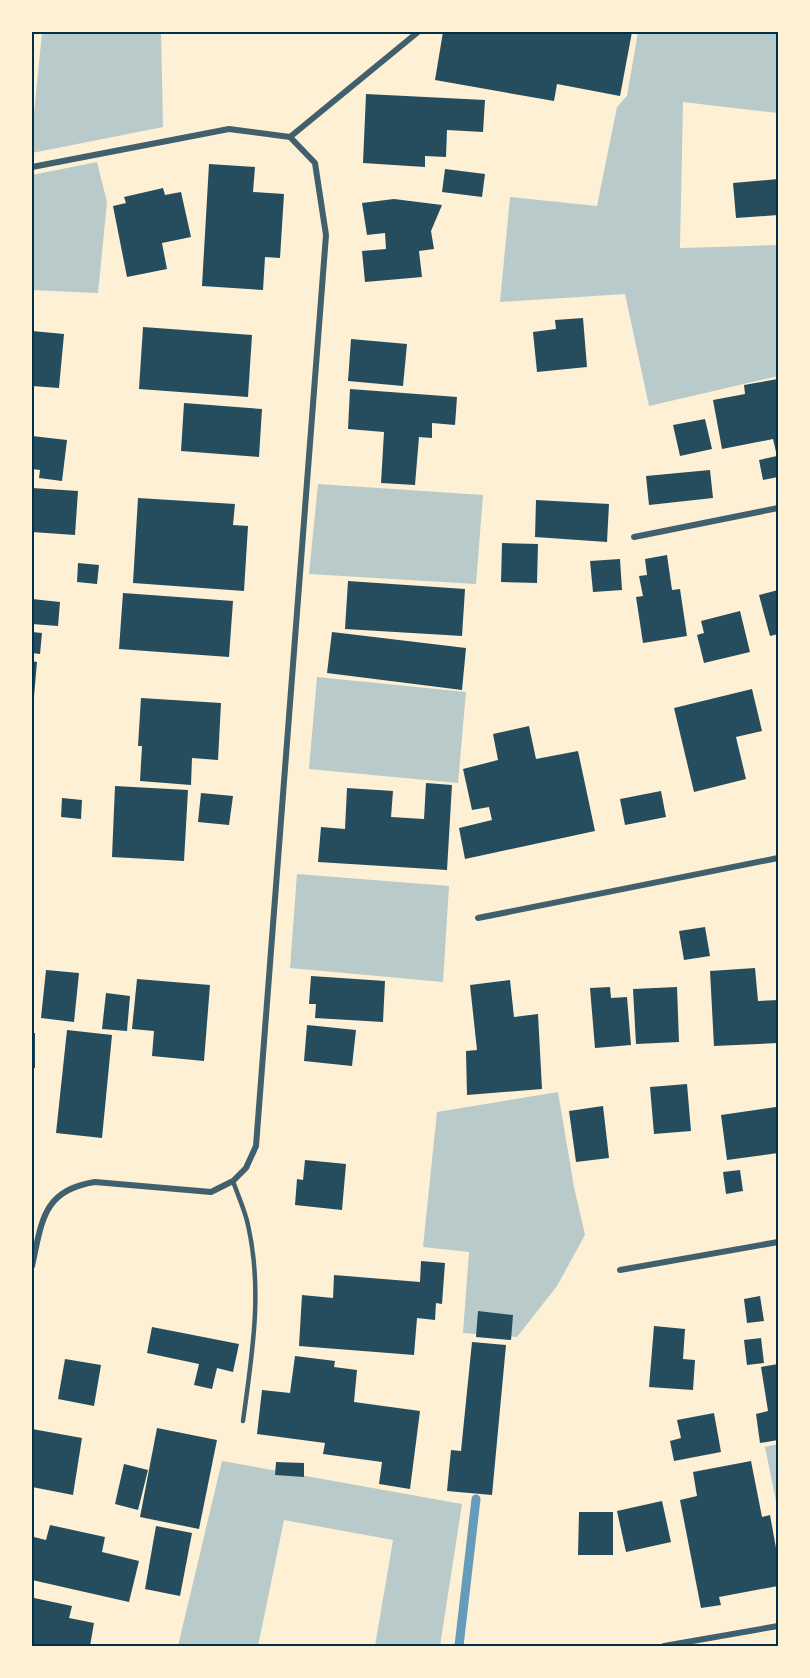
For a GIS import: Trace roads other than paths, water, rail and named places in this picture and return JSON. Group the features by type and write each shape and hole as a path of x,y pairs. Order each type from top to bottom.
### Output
{"street":[{"path":"290,137 418,32"},
{"path":"32,166 229,129 290,137 315,163 326,235 256,1146 246,1168 233,1181 211,1192 95,1182 66,1190 53,1201 42,1221 32,1266"},
{"path":"634,537 778,508"},
{"path":"478,918 778,858"},
{"path":"620,1270 778,1242"},
{"path":"664,1647 778,1626"}],"lane":[{"path":"233,1181 248,1222 254,1252 256,1283 257,1317 243,1421"}],"waterway":[{"path":"459,1646 476,1499"}]}
